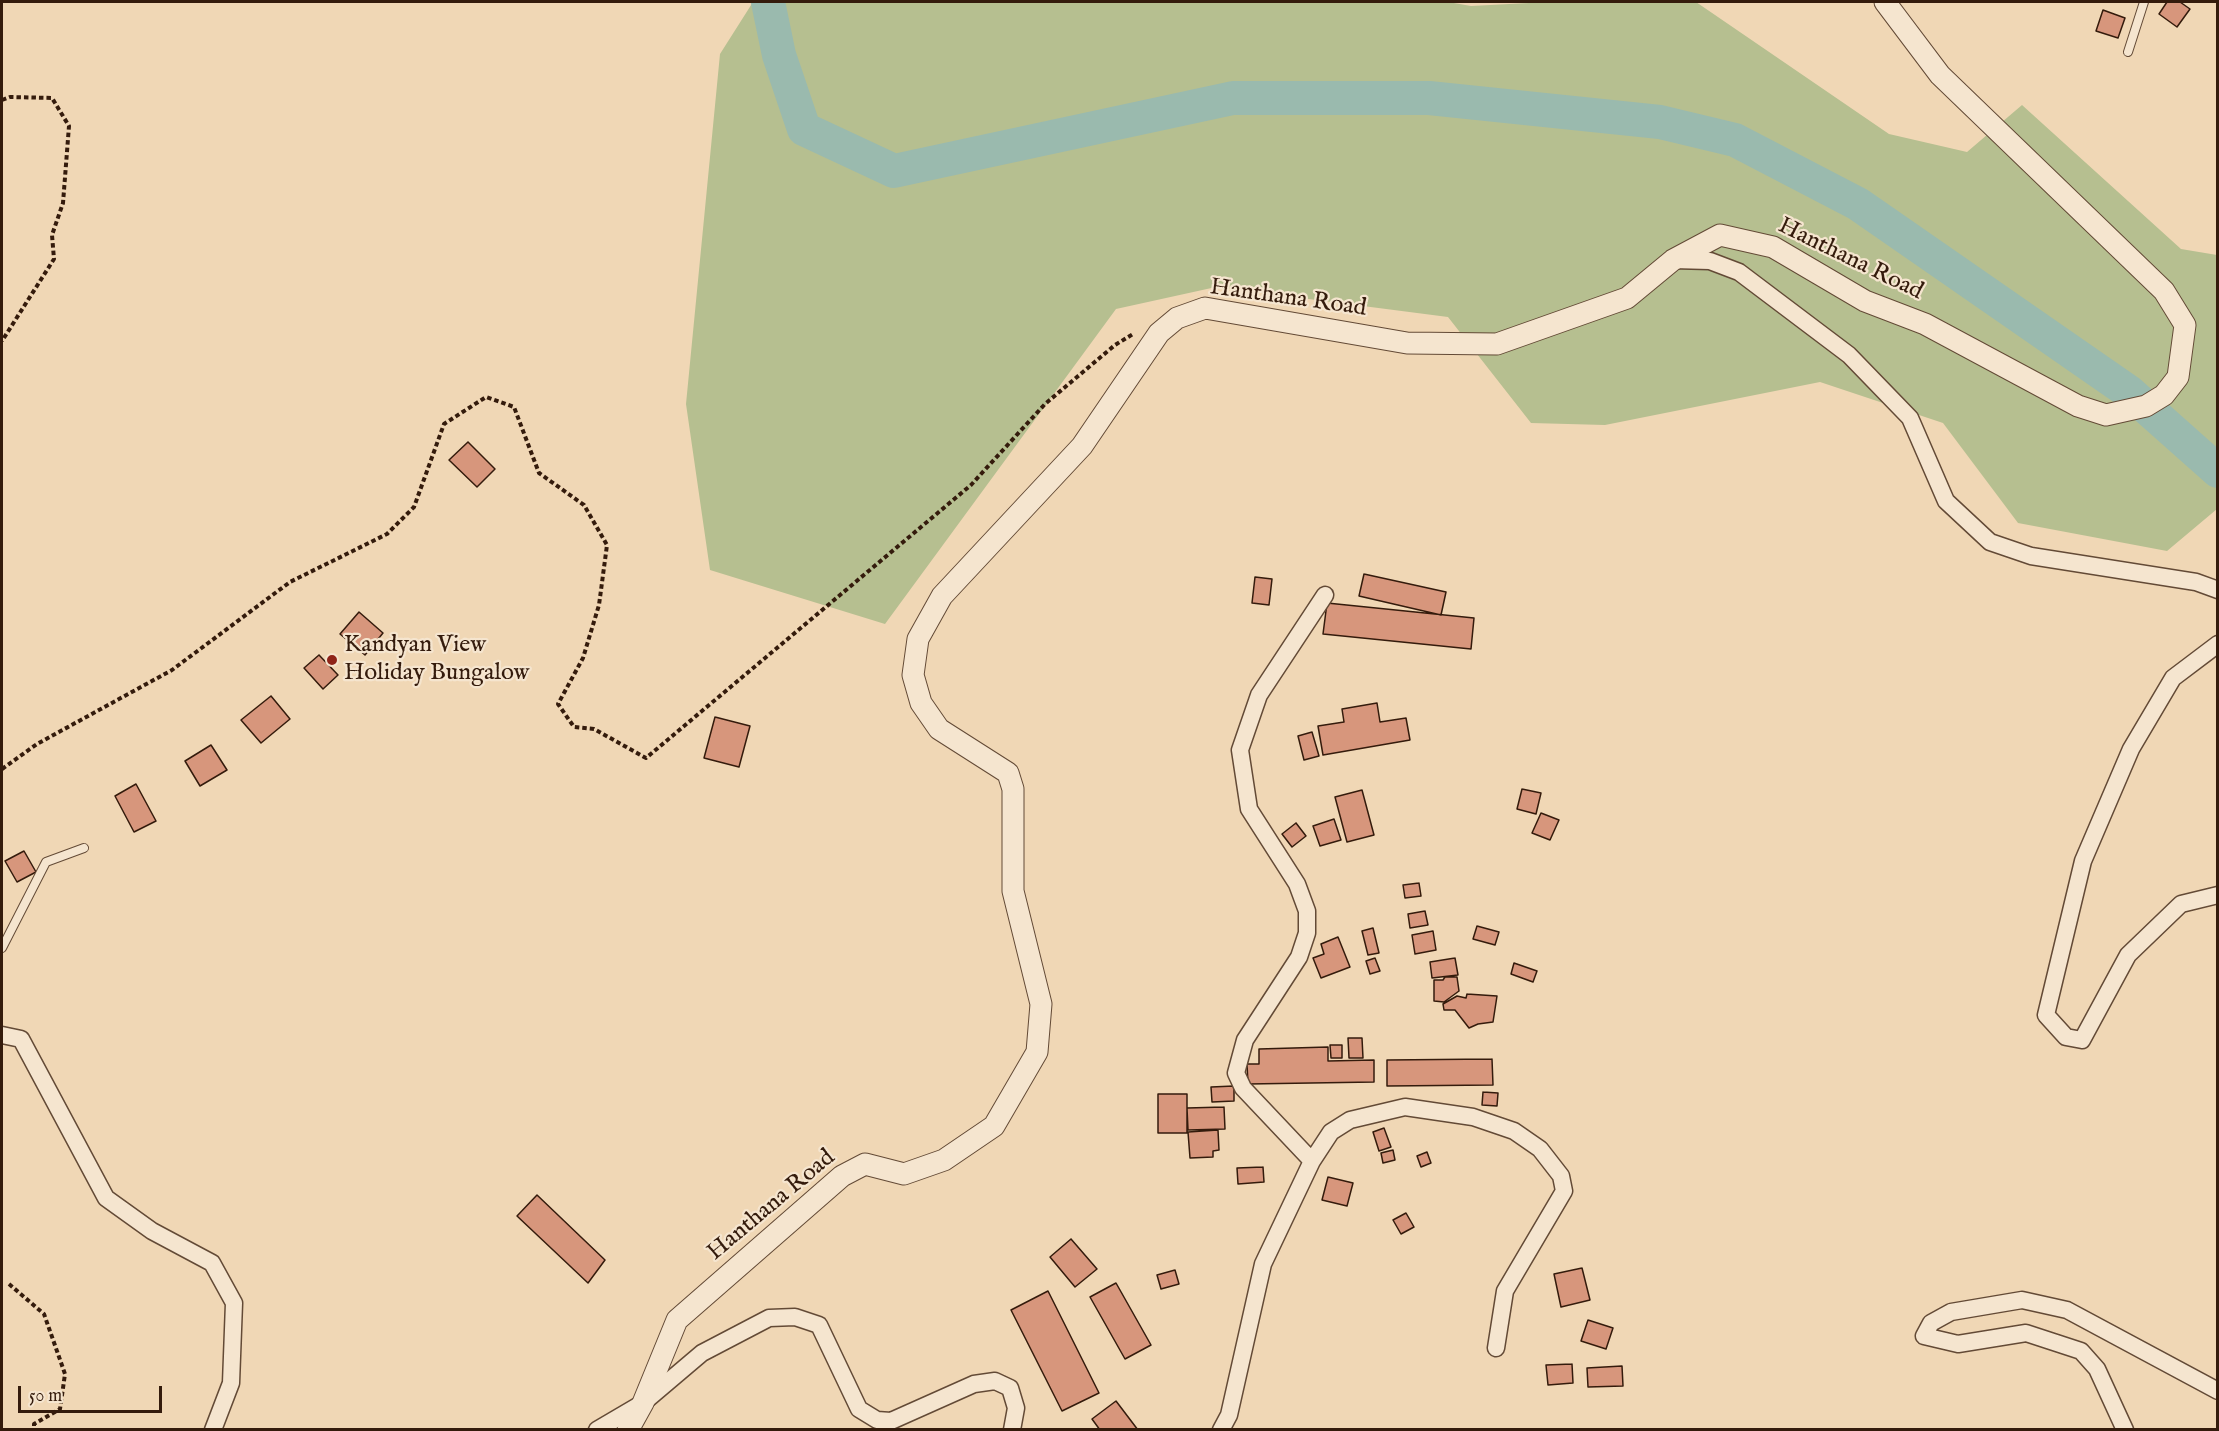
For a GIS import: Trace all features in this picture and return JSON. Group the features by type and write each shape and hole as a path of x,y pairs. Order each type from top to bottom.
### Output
{"street":[{"name":"Hanthana Road","path":"628,1430 644,1403 677,1320 843,1176 865,1164 904,1174 944,1160 994,1126 1036,1052 1041,1004 1013,891 1013,789 1008,773 939,729 921,703 913,675 918,639 942,596 1082,446 1159,333 1177,318 1205,308 1407,344 1497,344 1627,298 1674,260 1720,235 1773,247 1865,301 1924,324 2078,406 2106,415 2146,406 2164,395 2178,377 2185,325 2164,291 1940,75 1885,2"},
{"path":"1674,260 1710,261 1739,272 1849,355 1910,418 1946,501 1990,542 2031,556 2196,582 2217,590"},
{"path":"1312,1161 1243,1088 1236,1073 1245,1040 1299,957 1307,933 1307,911 1296,884 1249,809 1240,750 1259,695 1325,595"},
{"path":"2217,644 2173,678 2131,749 2083,861 2046,1015 2066,1037 2082,1040 2128,956 2181,904 2217,895"},
{"path":"2,1035 21,1039 106,1198 152,1231 212,1263 234,1303 231,1383 213,1430"},
{"path":"1221,1430 1229,1415 1263,1264 1312,1161 1332,1132 1350,1120 1405,1107 1473,1117 1514,1131 1540,1149 1560,1176 1564,1191 1505,1291 1496,1348"},
{"path":"2125,1430 2097,1369 2081,1351 2026,1333 1958,1344 1924,1336 1931,1323 1950,1312 2022,1300 2067,1310 2217,1391"},
{"path":"597,1430 644,1403 702,1353 769,1318 795,1317 819,1325 859,1408 877,1420 891,1421 974,1384 995,1381 1010,1388 1016,1408 1012,1430"}],"lane":[{"path":"2128,52 2144,2"},
{"path":"2,948 46,862 84,848"}],"path":[{"path":"2,100 10,97 52,98 69,126 63,203 52,235 54,260 2,341"},
{"path":"2,769 37,744 172,670 290,582 387,534 414,507 444,424 486,397 514,407 539,473 584,505 607,546 599,605 583,658 558,705 574,727 594,729 646,758 971,485 1045,404 1106,352 1144,327 1159,333"},
{"path":"9,1284 44,1314 65,1374 60,1408 34,1424 34,1430"}],"green space":[{"path":"753,2 1448,2 1471,6 1548,2 1696,2 1889,134 1967,152 2022,105 2181,249 2217,255 2217,509 2167,551 2018,523 1943,423 1820,382 1605,425 1531,423 1448,317 1216,287 1116,309 885,624 710,570 686,404 720,54"}],"building":[{"path":"2167,2 2180,2 2190,9 2177,27 2159,14"},
{"path":"2103,10 2125,18 2118,38 2096,31"},
{"path":"468,442 495,469 477,487 449,460"},
{"path":"1364,574 1446,592 1441,615 1359,596"},
{"path":"1255,577 1272,579 1269,605 1252,603"},
{"path":"1327,603 1474,618 1471,649 1323,634"},
{"path":"359,612 383,633 365,655 340,634"},
{"path":"319,655 338,675 323,689 304,668"},
{"path":"271,696 290,719 261,743 241,720"},
{"path":"1377,703 1380,722 1406,718 1410,740 1323,755 1318,726 1344,722 1342,709"},
{"path":"715,717 750,726 739,767 704,758"},
{"path":"1312,732 1319,756 1304,760 1298,736"},
{"path":"211,745 227,770 200,786 185,761"},
{"path":"136,784 156,821 134,832 115,796"},
{"path":"1522,789 1541,793 1536,814 1517,809"},
{"path":"1362,790 1374,835 1347,842 1335,797"},
{"path":"1541,813 1559,820 1550,840 1532,833"},
{"path":"1334,819 1341,840 1320,846 1313,826"},
{"path":"1296,823 1306,836 1292,847 1282,834"},
{"path":"24,851 36,872 17,882 5,861"},
{"path":"1419,883 1421,896 1405,898 1403,885"},
{"path":"1425,911 1428,925 1410,928 1408,914"},
{"path":"1477,926 1499,932 1495,945 1473,939"},
{"path":"1373,928 1379,953 1368,955 1362,931"},
{"path":"1433,931 1436,950 1415,954 1412,935"},
{"path":"1338,937 1350,967 1321,978 1313,958 1324,954 1321,944"},
{"path":"1375,958 1380,971 1370,974 1366,961"},
{"path":"1455,958 1458,975 1432,978 1430,962"},
{"path":"1514,963 1537,971 1533,982 1511,974"},
{"path":"1445,977 1457,977 1459,991 1444,1002 1434,1001 1434,980 1443,980"},
{"path":"1467,994 1497,996 1493,1022 1469,1028 1455,1010 1444,1010 1443,1004 1457,996 1466,998"},
{"path":"1348,1038 1362,1038 1363,1058 1349,1058"},
{"path":"1330,1045 1342,1045 1342,1058 1331,1058"},
{"path":"1328,1047 1328,1061 1374,1060 1374,1082 1248,1084 1247,1064 1259,1064 1259,1049"},
{"path":"1492,1059 1493,1085 1387,1086 1387,1060"},
{"path":"1234,1086 1234,1101 1212,1102 1211,1087"},
{"path":"1483,1092 1498,1093 1497,1106 1482,1105"},
{"path":"1158,1094 1187,1094 1187,1133 1158,1133"},
{"path":"1224,1107 1225,1129 1188,1130 1187,1108"},
{"path":"1384,1128 1391,1147 1379,1151 1373,1132"},
{"path":"1218,1130 1219,1150 1213,1151 1213,1157 1190,1158 1188,1132"},
{"path":"1393,1150 1395,1160 1383,1163 1381,1153"},
{"path":"1427,1152 1431,1163 1421,1167 1417,1156"},
{"path":"1263,1167 1264,1182 1238,1184 1237,1168"},
{"path":"1328,1177 1353,1183 1347,1206 1322,1200"},
{"path":"537,1195 605,1260 588,1283 517,1216"},
{"path":"1406,1213 1414,1227 1401,1234 1393,1220"},
{"path":"1071,1239 1097,1269 1075,1287 1050,1257"},
{"path":"1582,1268 1590,1300 1561,1307 1554,1274"},
{"path":"1175,1270 1179,1284 1161,1289 1157,1275"},
{"path":"1116,1283 1151,1345 1125,1359 1090,1297"},
{"path":"1048,1291 1099,1393 1062,1411 1011,1310"},
{"path":"1588,1320 1613,1328 1606,1349 1581,1341"},
{"path":"1572,1364 1573,1383 1548,1385 1546,1365"},
{"path":"1622,1366 1623,1386 1588,1387 1587,1368"},
{"path":"1116,1401 1138,1430 1100,1430 1092,1419"}],"waterway":[{"path":"768,2 779,55 804,129 894,171 1233,98 1429,98 1660,122 1735,140 1858,204 2129,392 2218,471"}],"place":[{"name":"Kandyan View Holiday Bungalow","path":"332,660"}]}
